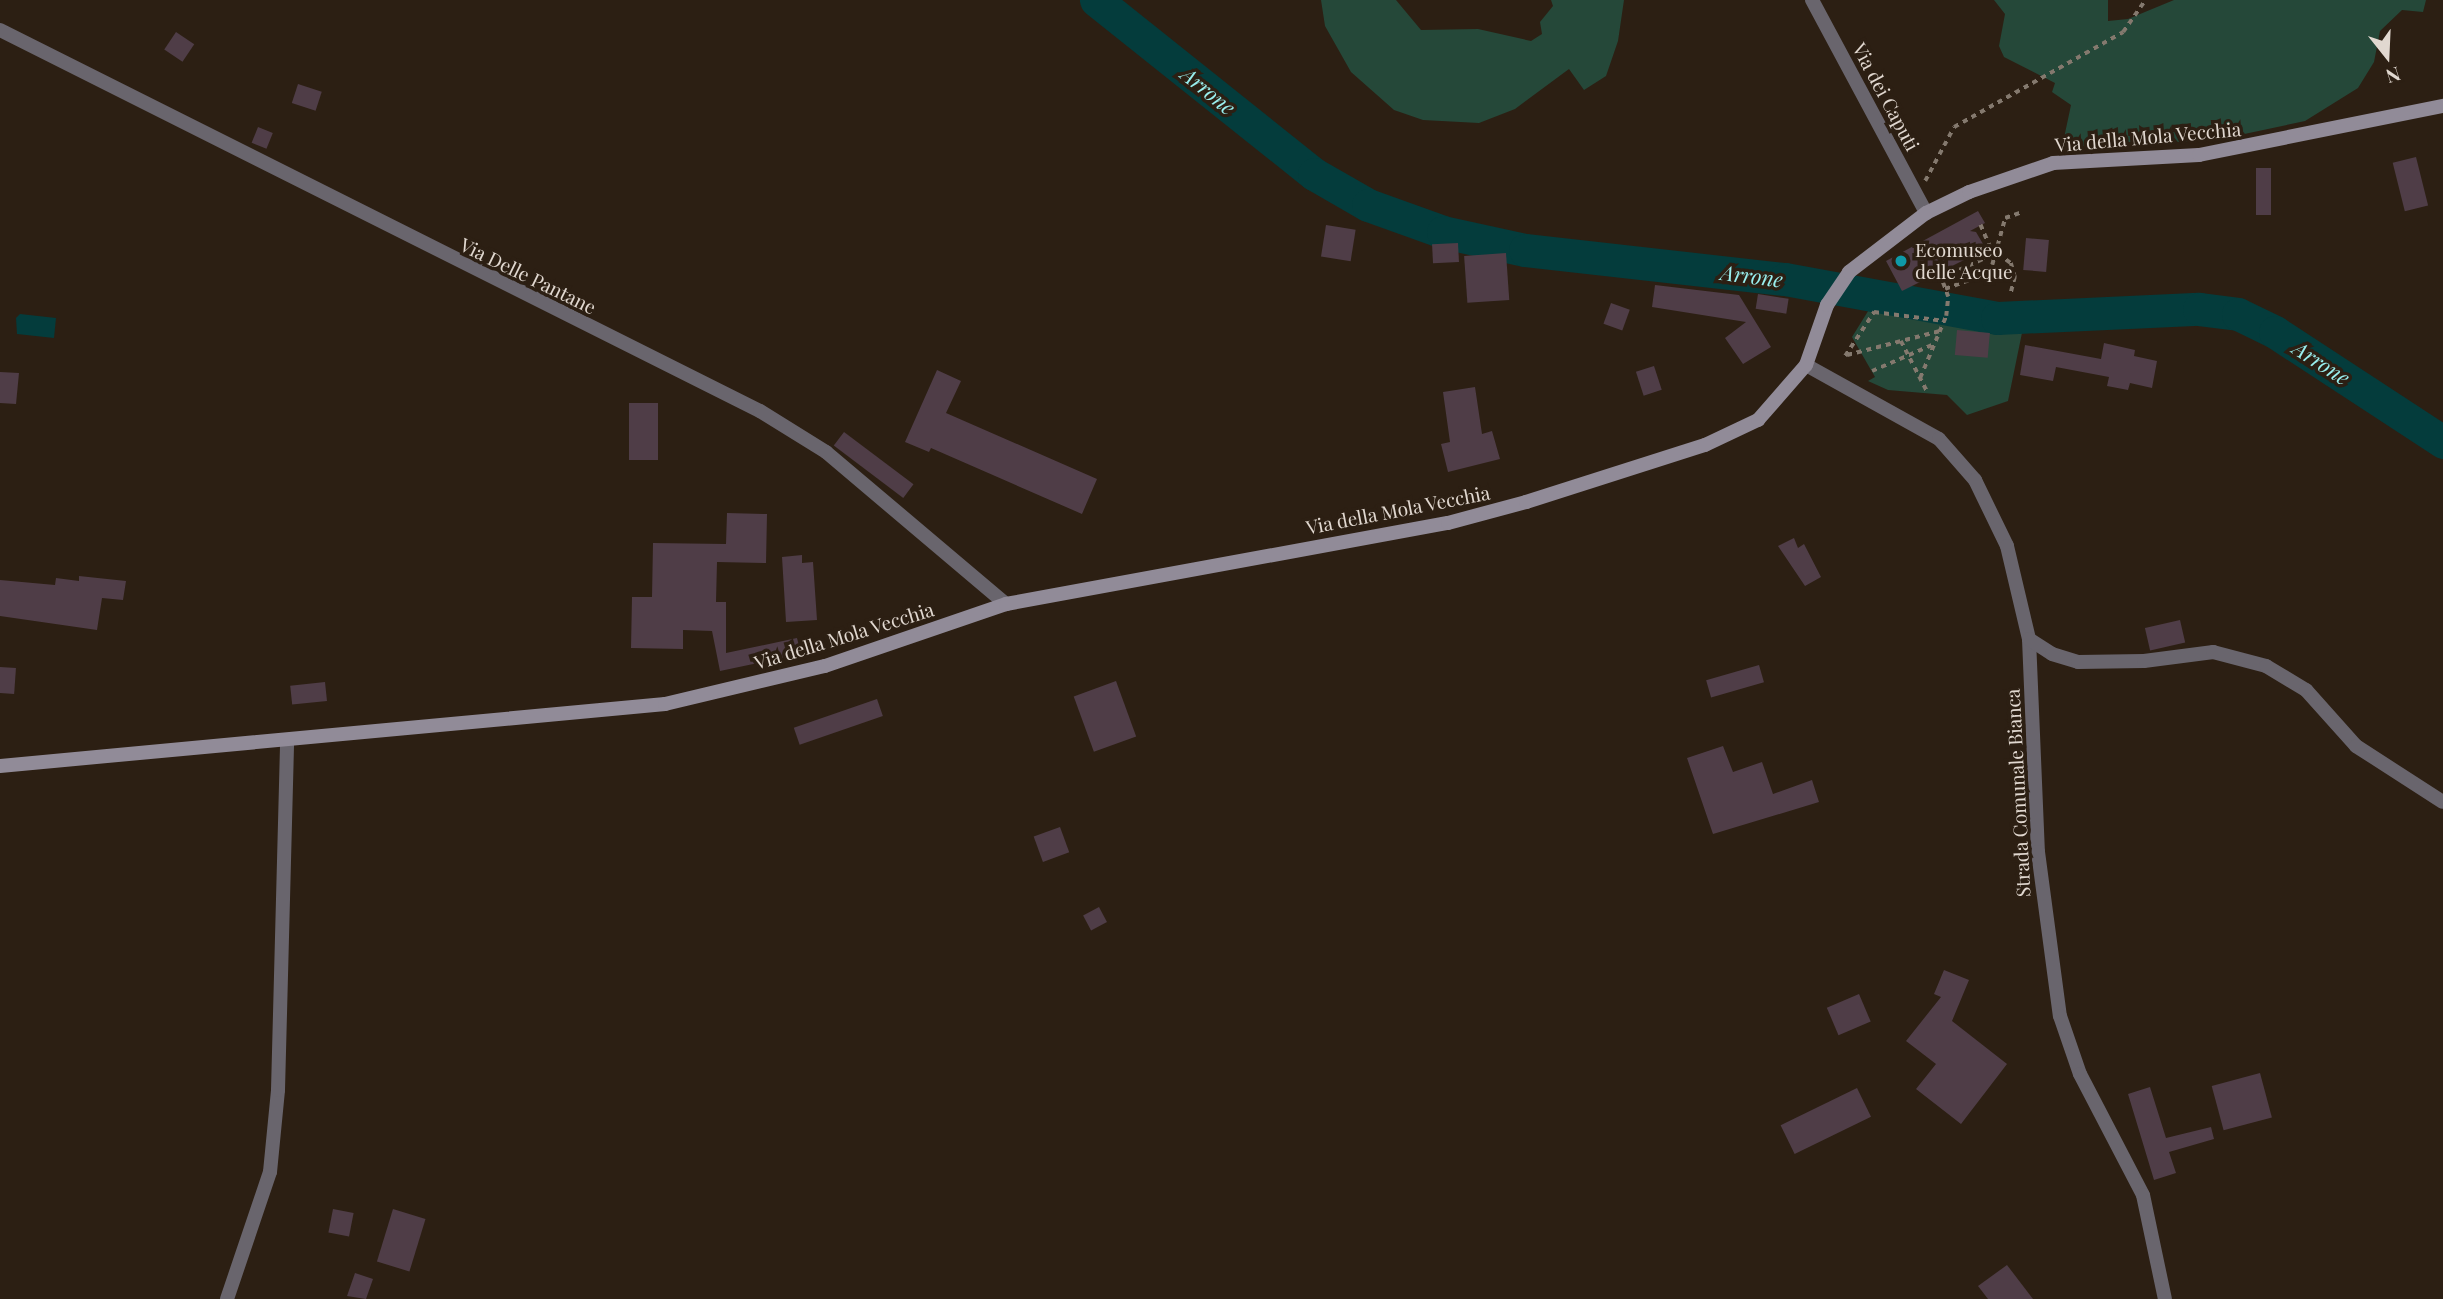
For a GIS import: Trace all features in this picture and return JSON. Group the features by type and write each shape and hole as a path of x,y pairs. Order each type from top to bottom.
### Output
{"street":[{"name":"Via dei Caputi","path":"1812,0 1926,213"},
{"name":"Via Delle Pantane","path":"0,30 760,411 826,452 1006,604"},
{"name":"Via della Mola Vecchia","path":"0,766 611,710 711,696 825,666 1006,604 1448,523 1526,502 1732,435 1758,420 1780,400 1806,365 1830,299 1845,276 1880,243 1926,213 1969,192 2053,163 2199,155 2443,106"},
{"name":"Strada Comunale Bianca","path":"1806,365 1906,417 1958,458 1982,492 2007,545 2029,639 2038,852 2060,1016 2080,1074 2143,1195 2165,1299"},
{"path":"2029,639 2052,653 2078,662 2144,661 2213,652 2258,663 2297,682 2356,746 2443,802"},
{"path":"228,1299 270,1172 278,1090 287,741"}],"path":[{"path":"1915,192 1932,173 1954,127 2123,32 2145,0"},
{"path":"1992,265 2005,218 2022,212"},
{"path":"1980,225 1990,248 1996,250 2014,271 2011,293"},
{"path":"1920,378 1945,318 1948,297 1941,278 1983,259 1990,248"},
{"path":"2000,276 2014,271"},
{"path":"1945,289 1976,278"},
{"path":"1940,331 1845,356 1874,312 1945,318"},
{"path":"1901,341 1928,393"},
{"path":"1872,371 1934,344"}],"green space":[{"path":"1321,0 1396,0 1421,30 1478,29 1531,41 1542,34 1540,22 1553,6 1551,0 1624,0 1618,41 1606,76 1584,90 1569,69 1515,109 1479,123 1423,120 1394,110 1351,72 1325,26"},
{"path":"1994,0 2108,0 2108,21 2128,19 2174,0 2426,0 2423,12 2402,10 2380,31 2374,62 2358,88 2305,121 2216,140 2079,147 2064,138 2071,105 2052,92 2055,83 2004,57 1999,46 2005,14"},
{"path":"1870,308 2023,328 2008,401 1967,415 1947,395 1888,390 1868,381 1875,377 1852,337"}],"water":[{"path":"20,314 56,318 54,338 17,334 16,318"}],"building":[{"path":"176,32 194,44 182,62 164,49"},
{"path":"298,84 322,92 316,111 292,103"},
{"path":"258,127 273,133 266,149 252,143"},
{"path":"2416,157 2428,206 2405,211 2393,163"},
{"path":"2256,168 2271,168 2271,215 2256,215"},
{"path":"1978,211 1985,223 1970,231 1976,232 1986,249 1902,291 1886,261"},
{"path":"1326,225 1356,230 1351,261 1321,257"},
{"path":"2026,238 2049,240 2046,272 2023,270"},
{"path":"1458,243 1459,262 1433,263 1432,244"},
{"path":"1506,253 1509,300 1467,303 1464,256"},
{"path":"1655,285 1739,295 1771,347 1743,364 1725,338 1746,322 1652,307"},
{"path":"1758,294 1789,299 1786,314 1756,309"},
{"path":"1611,303 1630,310 1622,331 1603,324"},
{"path":"1957,330 1990,333 1988,358 1955,355"},
{"path":"2104,343 2135,350 2134,356 2157,361 2152,388 2130,383 2128,390 2107,386 2109,377 2056,367 2053,381 2020,375 2025,345 2101,359"},
{"path":"1654,366 1662,390 1644,396 1636,372"},
{"path":"937,370 961,381 946,413 1097,479 1082,514 931,448 929,452 905,442"},
{"path":"0,372 19,373 16,404 0,403"},
{"path":"1475,387 1482,434 1492,431 1500,459 1448,472 1441,444 1450,442 1443,392"},
{"path":"629,403 658,403 658,460 629,460"},
{"path":"844,432 913,484 903,498 834,446"},
{"path":"727,513 767,514 766,563 717,562 716,602 726,602 726,653 797,638 801,654 720,671 712,631 683,630 683,649 631,648 632,597 652,597 653,543 726,544"},
{"path":"1794,538 1798,548 1804,544 1821,577 1805,586 1778,546"},
{"path":"802,555 802,563 813,562 817,620 786,622 782,557"},
{"path":"79,576 126,581 123,600 102,598 97,630 0,616 0,580 55,585 56,578 79,581"},
{"path":"2180,620 2185,642 2150,651 2145,628"},
{"path":"1759,665 1764,682 1711,697 1706,680"},
{"path":"0,667 16,668 14,694 0,693"},
{"path":"1116,681 1136,736 1094,752 1074,696"},
{"path":"325,682 327,701 292,705 290,686"},
{"path":"877,699 883,716 800,745 794,728"},
{"path":"1723,746 1733,772 1762,762 1773,794 1812,780 1819,802 1713,834 1687,758"},
{"path":"1060,827 1069,852 1043,862 1034,837"},
{"path":"1099,907 1107,922 1091,930 1083,915"},
{"path":"1944,970 1969,980 1952,1021 2007,1064 1961,1124 1916,1089 1936,1064 1906,1041 1941,997 1934,994"},
{"path":"1859,994 1871,1022 1839,1035 1827,1008"},
{"path":"2260,1073 2272,1117 2224,1130 2212,1086"},
{"path":"2150,1087 2166,1138 2211,1127 2214,1139 2169,1152 2176,1173 2154,1180 2128,1094"},
{"path":"1857,1088 1871,1117 1795,1154 1781,1125"},
{"path":"333,1209 354,1213 349,1237 328,1233"},
{"path":"393,1209 426,1219 409,1272 377,1262"},
{"path":"2007,1265 2033,1299 1988,1299 1978,1286"},
{"path":"355,1273 373,1279 366,1299 347,1296"}],"waterway":[{"name":"Arrone","path":"1096,0 1314,174 1368,205 1443,232 1525,250 1785,279 1997,318 2199,309 2238,314 2275,332 2443,442"}],"place":[{"name":"Ecomuseo delle Acque","path":"1901,261"}]}
